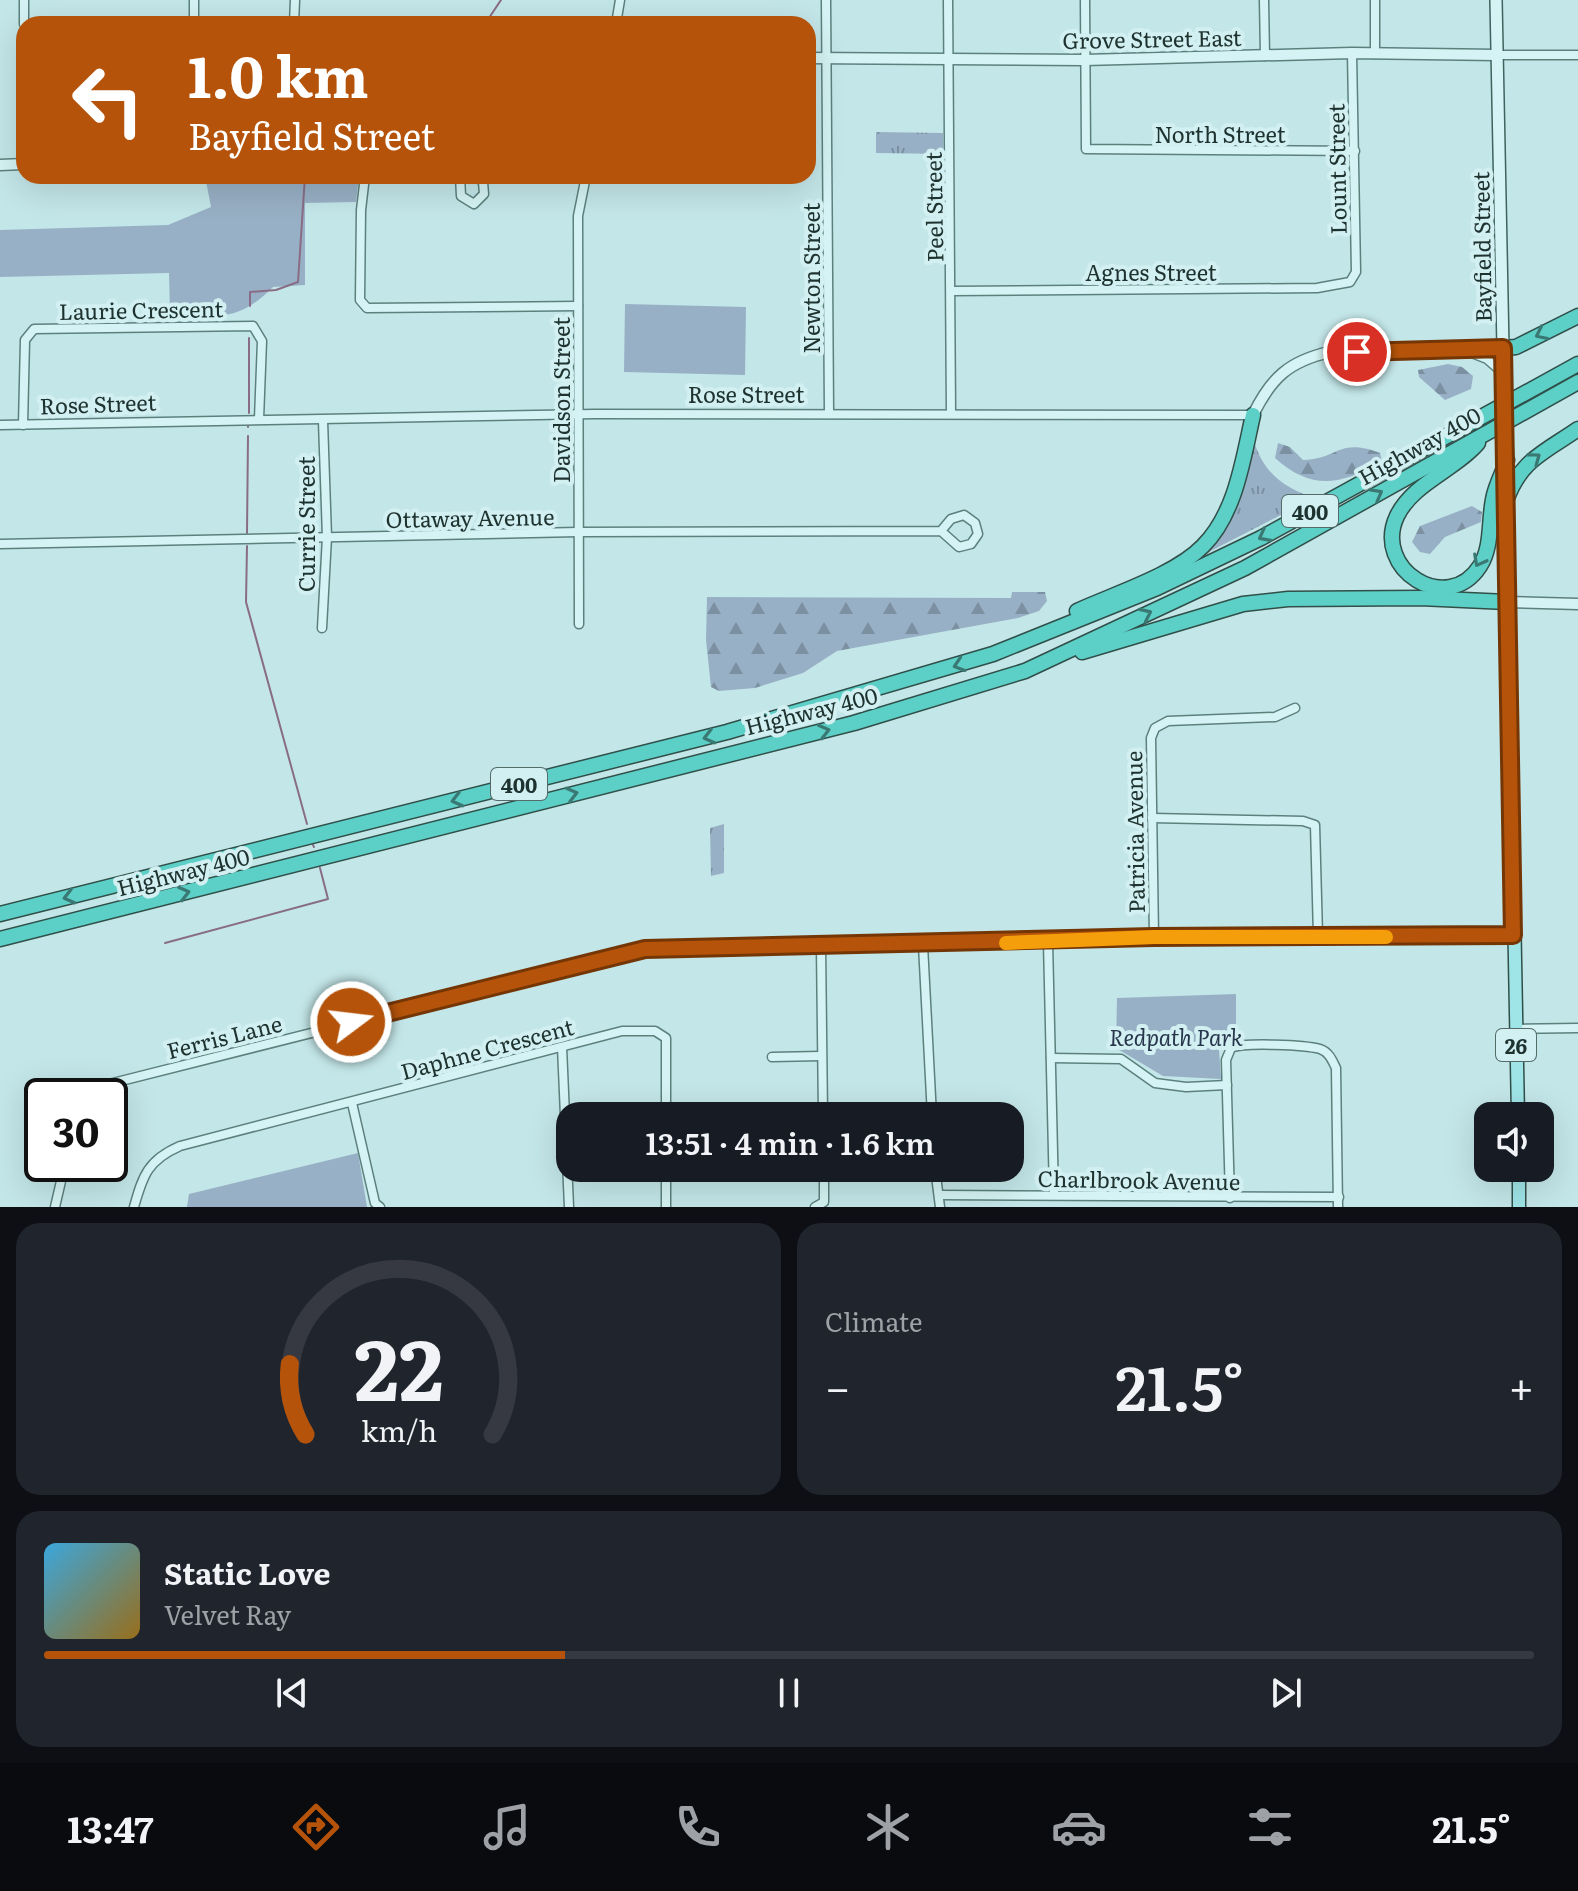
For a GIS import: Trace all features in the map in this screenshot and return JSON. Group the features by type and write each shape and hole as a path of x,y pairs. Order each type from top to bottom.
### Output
{"highway":[{"path":"1503,348 1516,347 1578,316"},
{"name":"Highway 400","path":"0,914 727,732 909,682 1033,639 1157,588 1261,538 1578,364"},
{"name":"Highway 400","path":"0,939 854,723 1025,671 1245,568 1578,382"},
{"path":"1033,639 1066,616 1163,571 1202,547 1225,515 1232,497 1253,415"},
{"path":"1506,501 1512,483 1528,462 1578,429"},
{"path":"1485,433 1470,452 1404,504 1397,516 1392,529 1393,554 1412,580 1427,586 1457,585 1479,567 1488,539 1494,495 1507,460"},
{"path":"1025,671 1243,604 1407,598 1507,602"}],"main road":[{"name":"Bayfield Street","path":"1496,0 1518,1102"},
{"path":"1519,1182 1519,1207"}],"street":[{"name":"Newton Street","path":"826,0 829,412"},
{"name":"Peel Street","path":"948,0 951,414"},
{"path":"1084,60 1085,0"},
{"path":"1264,0 1265,56"},
{"path":"1375,0 1375,54"},
{"name":"Grove Street East","path":"816,58 1084,60 1352,53 1497,55"},
{"name":"Lount Street","path":"1350,282 1356,272 1352,53"},
{"path":"1497,55 1578,55"},
{"name":"North Street","path":"1084,60 1086,149 1355,151"},
{"path":"364,184 360,300 367,308 578,306"},
{"path":"460,184 461,196 474,204 484,194 483,184"},
{"name":"Davidson Street","path":"579,624 578,216 584,184"},
{"name":"Agnes Street","path":"952,291 1317,288 1350,282"},
{"name":"Laurie Crescent","path":"23,425 25,340 34,329 253,326 261,335 262,349 259,419"},
{"path":"1253,415 1267,386 1299,360 1330,352 1503,348"},
{"path":"1463,350 1487,359 1504,374"},
{"name":"Rose Street","path":"0,425 829,412 1253,415"},
{"name":"Currie Street","path":"322,628 327,537 323,421"},
{"name":"Ottaway Avenue","path":"0,544 578,532 941,531 959,547 971,544 978,534 975,523 964,515 951,519 941,531"},
{"path":"1507,602 1578,604"},
{"name":"Patricia Avenue","path":"1154,937 1151,738 1159,724 1275,717 1295,708"},
{"path":"1152,818 1303,821 1315,825 1318,936"},
{"name":"Ferris Lane","path":"128,1079 645,949 766,944 821,947 923,945 1154,937 1513,935"},
{"path":"1048,942 1054,1195"},
{"path":"923,945 931,1102"},
{"path":"821,947 823,1102"},
{"path":"1516,1029 1578,1028"},
{"name":"Daphne Crescent","path":"134,1207 144,1171 159,1155 180,1146 641,1029 666,1038 666,1102"},
{"path":"1230,1198 1226,1060 1231,1048 1242,1042 1321,1049 1330,1055 1336,1068 1338,1202"},
{"path":"562,1047 566,1065 569,1207"},
{"path":"772,1057 821,1056"},
{"path":"1051,1058 1121,1059 1155,1083 1186,1087 1227,1085"},
{"path":"352,1103 375,1203 380,1207"},
{"path":"55,1207 61,1182"},
{"path":"666,1182 666,1207"},
{"path":"815,1207 824,1202 824,1182"},
{"path":"938,1182 940,1207"},
{"name":"Charlbrook Avenue","path":"940,1195 1338,1202"}],"green space":[{"path":"876,132 943,133 943,154 876,153"},
{"path":"207,184 358,184 356,202 305,203 305,285 273,287 248,307 226,315 170,314 169,273 0,277 0,230 168,225 211,207"},
{"path":"625,304 746,307 745,375 624,372"},
{"path":"1448,364 1462,367 1473,376 1471,389 1445,400 1419,377 1418,370"},
{"path":"1253,438 1262,460 1275,476 1292,489 1314,498 1201,556"},
{"path":"1278,443 1290,447 1303,460 1355,447 1380,453 1382,462 1339,480 1314,480 1288,469 1275,458"},
{"path":"1472,506 1482,512 1481,522 1445,537 1430,554 1420,552 1412,542 1420,526"},
{"path":"1012,592 1045,592 1047,601 1039,611 1018,618 837,651 803,673 755,688 719,691 711,687 706,640 707,597 1011,598"},
{"path":"724,824 724,873 711,876 710,828"},
{"name":"Redpath Park","path":"1236,994 1236,1034 1226,1037 1219,1050 1221,1079 1163,1076 1116,1048 1117,998"},
{"path":"358,1153 367,1207 187,1207 189,1194"}],"waterway":[{"path":"490,16 501,0"},
{"path":"250,306 250,292 276,290 298,282 304,184"},
{"path":"249,338 249,413"},
{"path":"247,533 248,436"},
{"path":"247,546 246,602 307,824"},
{"path":"165,943 328,899 320,868"}],"slow traffic":[{"path":"1006,943 1154,937 1386,937"}],"route":[{"path":"351,1022 645,949 766,944 821,947 923,945 1154,937 1513,935 1513,777 1503,348 1357,352"}]}
